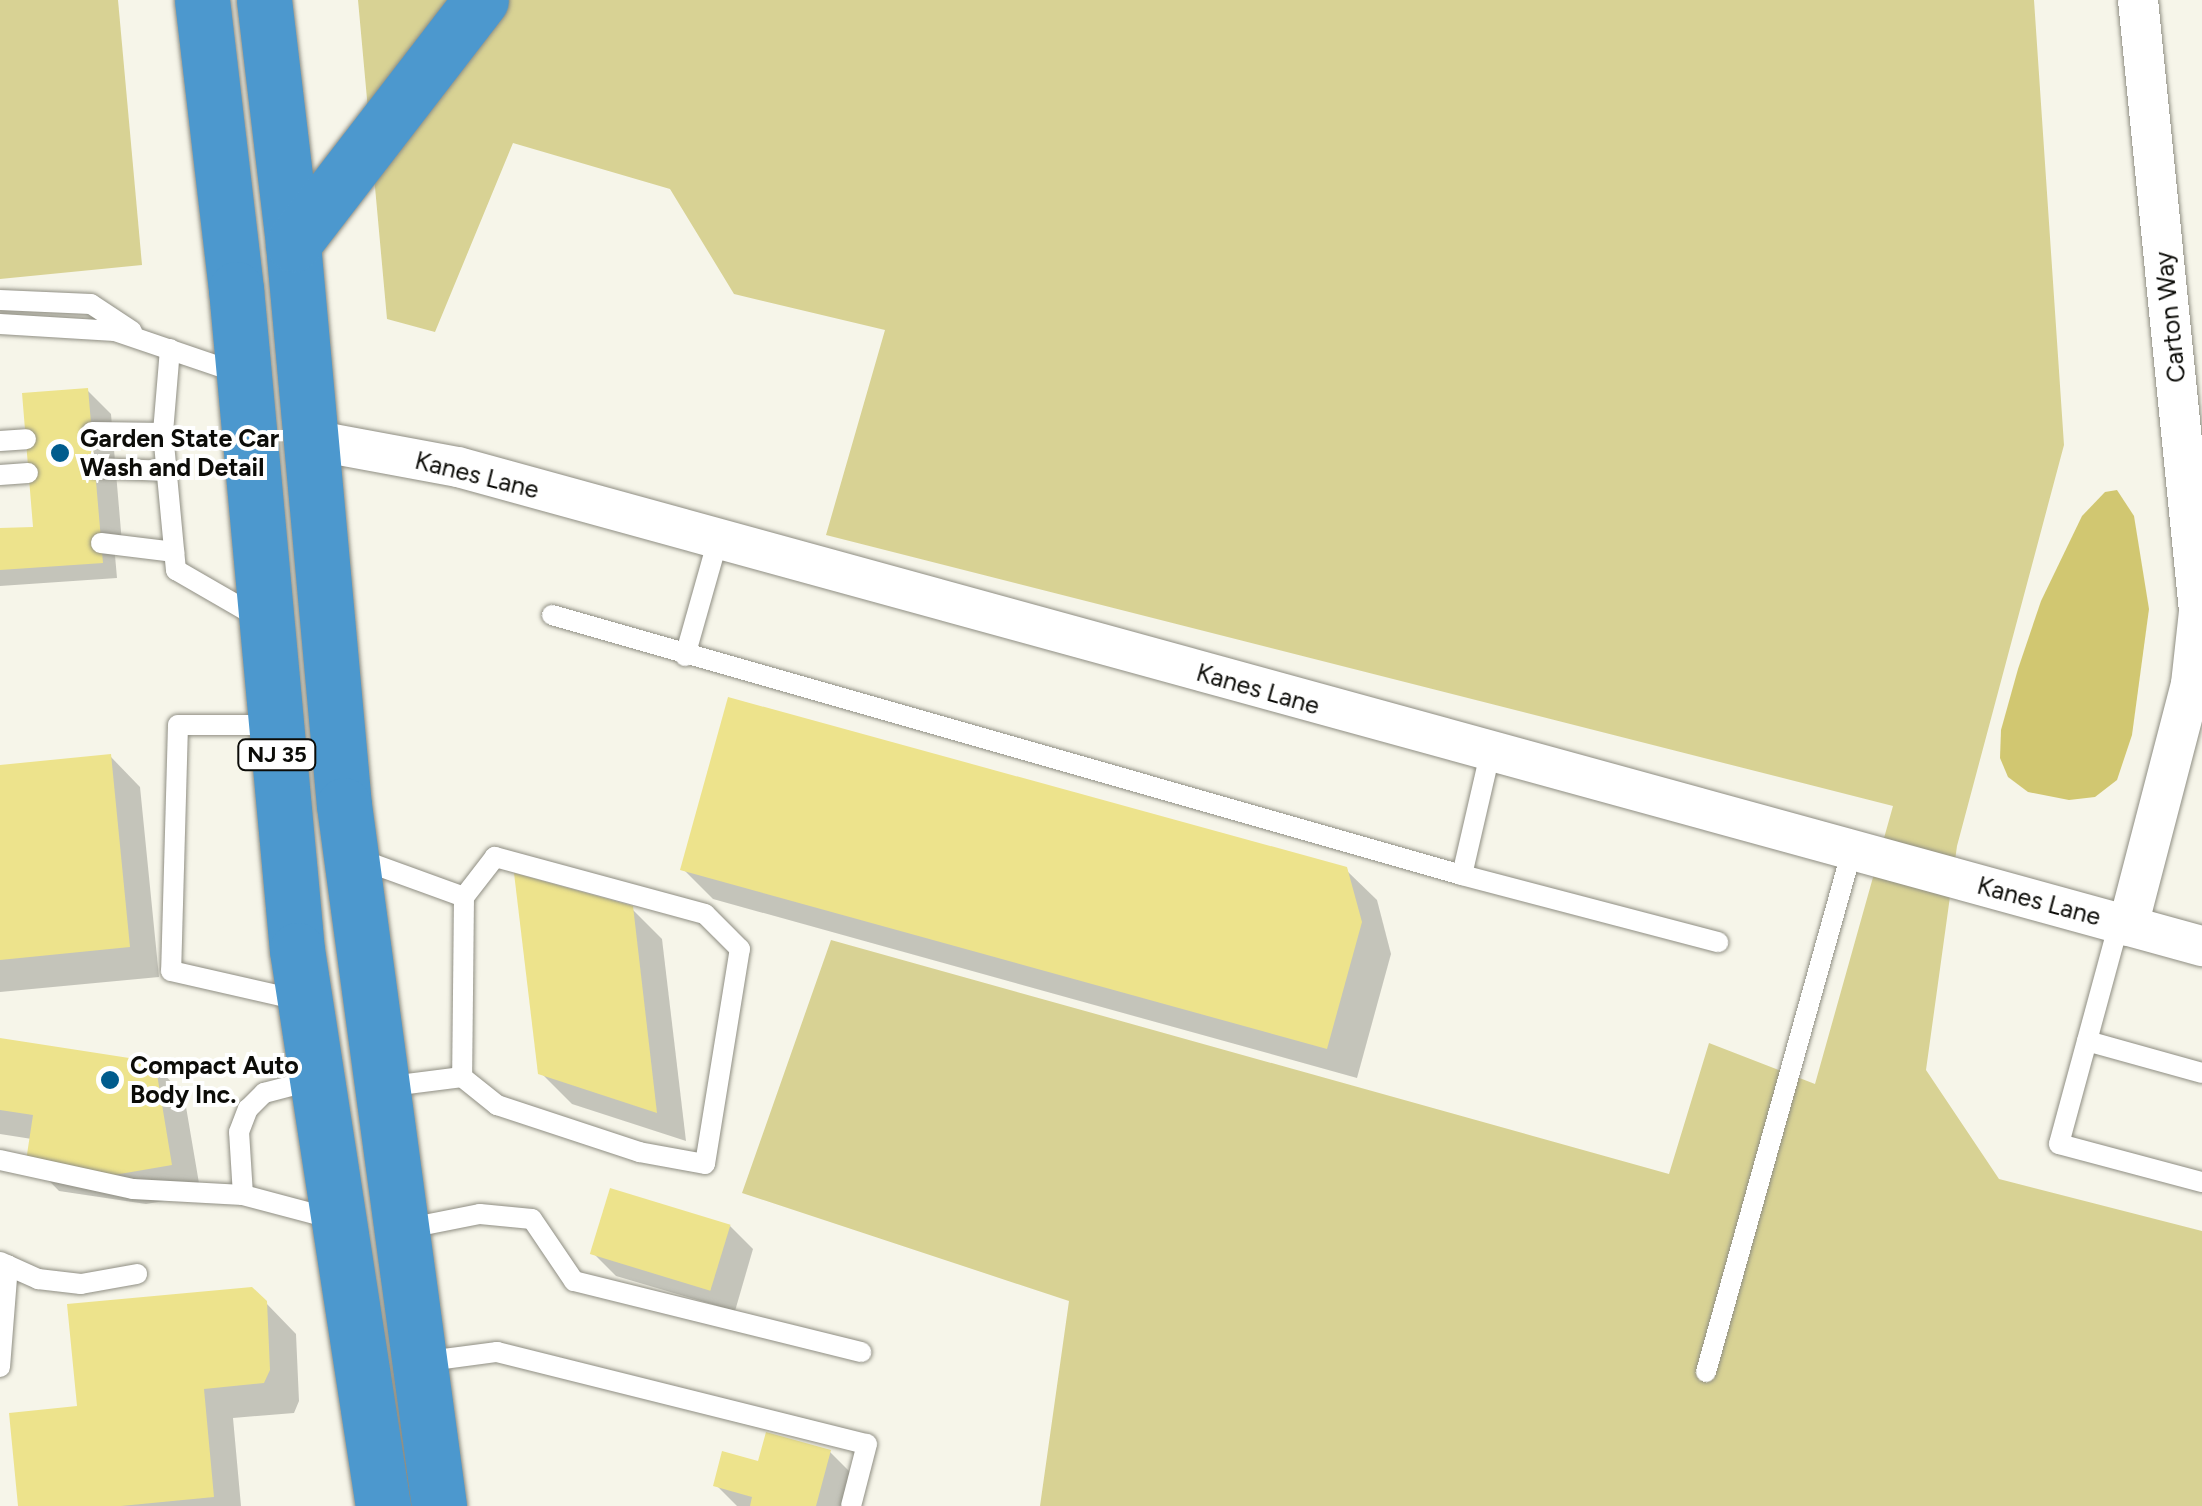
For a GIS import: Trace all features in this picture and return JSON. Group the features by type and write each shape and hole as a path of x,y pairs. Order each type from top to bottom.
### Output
{"highway":[{"name":"NJ 35","path":"202,0 304,1002 383,1506"},
{"name":"NJ 35","path":"264,0 312,440 350,855 439,1506"},
{"path":"292,244 481,0"}],"street":[{"name":"Carton Way","path":"2124,924 2188,696 2199,611 2138,0"},
{"name":"Kanes Lane","path":"312,440 458,468 1490,754 2202,946"}],"lane":[{"path":"0,300 90,304 146,341"},
{"path":"0,324 115,331 243,374"},
{"path":"170,350 163,434 176,570 267,623"},
{"path":"92,432 163,434"},
{"path":"0,440 26,439"},
{"path":"95,468 167,471"},
{"path":"0,475 28,473"},
{"path":"686,656 718,539"},
{"path":"101,544 174,552"},
{"path":"552,615 1462,875 1718,942"},
{"path":"275,725 178,725 171,971 304,1002"},
{"path":"1462,875 1490,754"},
{"path":"1706,1372 1852,850"},
{"path":"350,855 464,897"},
{"path":"382,1087 462,1077 497,1105 638,1152 705,1164 740,949 706,914 495,857 464,897 462,1077"},
{"path":"2124,924 2059,1144 2202,1182"},
{"path":"2088,1041 2202,1074"},
{"path":"243,1195 239,1132 248,1109 264,1093 317,1080"},
{"path":"0,1160 133,1189 243,1195 339,1220"},
{"path":"402,1230 480,1214 532,1219 574,1281 861,1352"},
{"path":"0,1368 4,1264 38,1279 81,1284 136,1274"},
{"path":"420,1362 497,1352 867,1444 852,1506"}],"shaded area":[{"path":"0,0 118,0 142,265 0,279"},
{"path":"358,0 2034,0 2064,445 1957,846 1926,1070 1999,1179 2202,1231 2202,1506 1040,1506 1069,1301 742,1193 831,940 1669,1174 1709,1043 1815,1084 1893,806 826,535 885,330 734,294 670,189 513,143 435,332 387,319"},
{"path":"2117,490 2134,516 2149,609 2132,735 2117,780 2095,797 2069,800 2028,792 2008,777 2000,758 2001,730 2018,669 2041,601 2082,516 2105,492"}],"building":[{"name":"Garden State Car Wash and Detail","path":"88,388 103,563 0,570 0,528 33,527 22,393"},
{"path":"728,697 1347,867 1362,922 1327,1049 680,870"},
{"path":"111,754 130,947 0,960 0,765"},
{"path":"514,873 633,906 657,1113 538,1074"},
{"path":"0,1038 155,1062 172,1165 114,1175 26,1161 33,1115 0,1110"},
{"path":"610,1188 730,1225 710,1291 590,1254"},
{"path":"252,1287 267,1301 270,1370 264,1383 204,1389 214,1497 121,1506 18,1506 9,1413 77,1406 67,1304"},
{"path":"766,1432 831,1450 816,1506 750,1506 752,1497 713,1486 722,1451 758,1461"}],"place":[{"name":"Garden State Car Wash and Detail","path":"60,453"},
{"name":"Compact Auto Body Inc.","path":"110,1080"}]}
